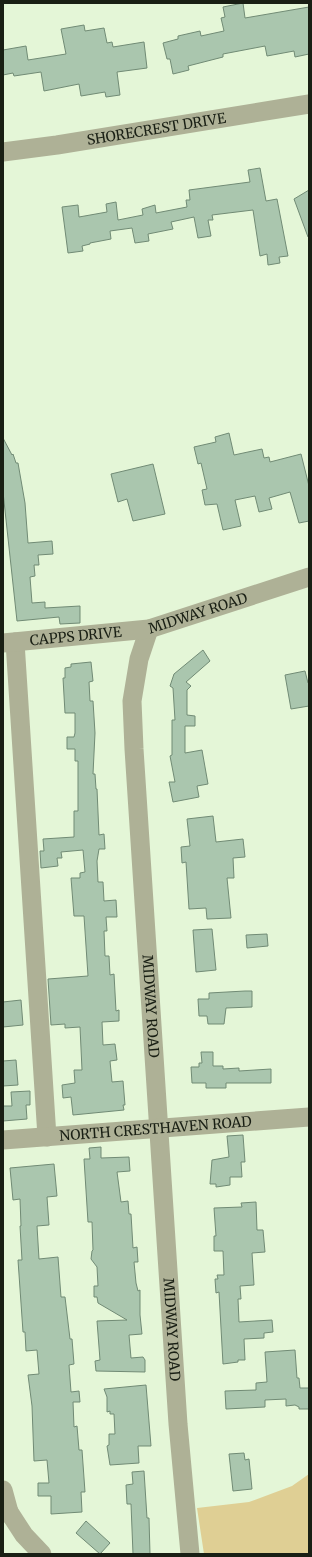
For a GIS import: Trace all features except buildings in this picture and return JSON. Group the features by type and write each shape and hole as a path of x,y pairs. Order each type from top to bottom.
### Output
{"street":[{"name":"SHORECREST DRIVE","path":"3,152 57,145 309,104"},
{"name":"MIDWAY ROAD","path":"190,1554 178,1424 132,701 139,659 149,629 309,578"},
{"name":"CAPPS DRIVE","path":"9,642 149,629"},
{"path":"9,642 47,1137"},
{"name":"NORTH CRESTHAVEN ROAD","path":"3,1140 309,1117"},
{"path":"3,1490 6,1512 24,1535 42,1554"}],"shaded area":[{"path":"309,1474 309,1554 204,1554 197,1508 249,1502 292,1486"}]}
